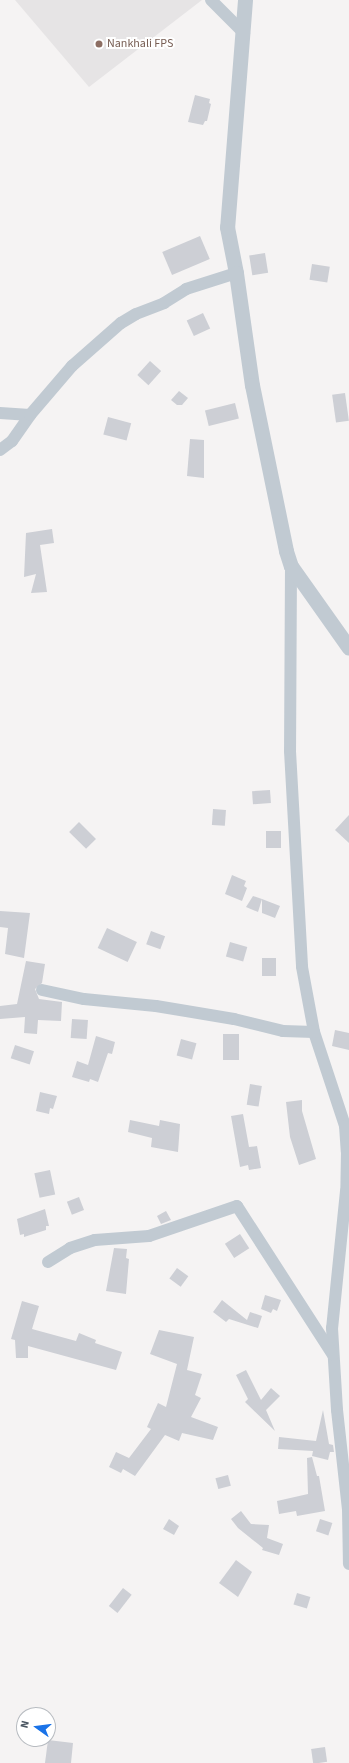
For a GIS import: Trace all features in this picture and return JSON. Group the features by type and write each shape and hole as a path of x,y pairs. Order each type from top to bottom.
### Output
{"street":[{"path":"211,0 244,33"},
{"path":"245,0 244,33 227,227 236,273 252,385 281,535 291,566 349,648"},
{"path":"0,450 12,441 30,415 72,366 120,323 136,314 164,303 186,289 236,273"},
{"path":"0,413 30,415"},
{"path":"291,566 290,744 302,967 314,1032 345,1126 347,1152 346,1191 334,1284 332,1328 348,1508 349,1564"},
{"path":"42,990 84,999 164,1007 283,1030 314,1032"},
{"path":"48,1262 70,1248 95,1240 149,1236 237,1206 334,1356"}],"shaded area":[{"name":"Nankhali FPS","path":"15,0 202,0 89,87"}],"building":[{"path":"195,95 210,99 209,103 211,104 207,121 205,121 203,125 188,122"},
{"path":"200,236 210,259 172,275 162,252"},
{"path":"265,253 268,273 252,275 249,256"},
{"path":"312,264 330,267 327,283 309,280"},
{"path":"203,313 210,328 194,336 187,321"},
{"path":"150,361 161,371 148,385 137,375"},
{"path":"179,391 188,398 182,405 177,405 171,400"},
{"path":"345,393 349,421 336,423 332,395"},
{"path":"235,403 239,419 209,426 205,410"},
{"path":"108,417 131,423 127,441 103,434"},
{"path":"190,439 204,440 204,478 187,476"},
{"path":"52,529 54,543 40,545 47,592 31,593 36,574 24,577 26,533"},
{"path":"270,790 271,803 253,804 252,791"},
{"path":"213,809 226,810 225,826 212,825"},
{"path":"349,815 349,843 335,830"},
{"path":"79,822 96,839 86,849 69,832"},
{"path":"266,831 281,831 281,848 266,848"},
{"path":"232,875 246,881 244,886 247,888 242,901 225,894"},
{"path":"253,896 262,899 258,912 246,907"},
{"path":"262,899 280,906 275,918 262,913"},
{"path":"0,911 30,913 24,958 5,954 8,928 0,927"},
{"path":"107,928 137,942 128,962 98,948"},
{"path":"151,931 165,936 160,949 146,944"},
{"path":"230,942 247,947 243,961 226,956"},
{"path":"262,958 276,958 276,976 262,976"},
{"path":"26,961 45,964 42,983 35,989 39,999 62,1002 61,1021 38,1020 37,1034 24,1033 25,1017 0,1019 0,1006 17,1004"},
{"path":"72,1019 88,1020 87,1039 71,1038"},
{"path":"335,1030 349,1033 349,1050 332,1046"},
{"path":"223,1034 239,1034 239,1060 223,1060"},
{"path":"96,1036 115,1042 112,1054 108,1053 98,1082 90,1079 89,1082 72,1077 77,1061 88,1065"},
{"path":"181,1039 196,1043 192,1060 177,1055"},
{"path":"15,1045 34,1051 30,1064 11,1058"},
{"path":"250,1084 262,1086 259,1107 247,1105"},
{"path":"40,1092 57,1096 53,1109 50,1108 49,1114 36,1111"},
{"path":"302,1100 302,1111 316,1159 299,1165 290,1137 286,1102"},
{"path":"243,1114 249,1147 257,1146 261,1168 249,1170 248,1165 240,1167 231,1116"},
{"path":"130,1120 159,1126 160,1120 180,1124 178,1152 151,1147 152,1138 128,1132"},
{"path":"50,1170 55,1194 40,1198 34,1173"},
{"path":"79,1197 84,1210 72,1215 67,1202"},
{"path":"45,1209 49,1226 46,1226 46,1230 24,1237 24,1234 20,1235 17,1219"},
{"path":"166,1211 171,1220 161,1224 157,1216"},
{"path":"240,1234 249,1248 234,1258 225,1244"},
{"path":"114,1248 127,1249 126,1258 129,1259 126,1294 106,1291"},
{"path":"177,1268 188,1276 181,1287 169,1279"},
{"path":"265,1295 281,1300 277,1311 273,1309 271,1313 261,1309"},
{"path":"222,1300 247,1320 250,1312 262,1316 258,1328 229,1319 226,1322 213,1312"},
{"path":"22,1301 39,1306 32,1329 76,1341 79,1333 96,1340 95,1343 122,1352 116,1370 28,1346 28,1358 16,1358 15,1340 11,1339"},
{"path":"159,1330 194,1337 187,1370 202,1374 195,1395 201,1398 191,1417 218,1427 213,1440 182,1433 179,1441 165,1435 135,1476 123,1469 121,1473 109,1467 116,1452 129,1458 151,1429 147,1427 158,1403 166,1407 177,1364 150,1354"},
{"path":"246,1370 261,1400 271,1388 280,1396 266,1410 275,1431 245,1402 248,1399 236,1375"},
{"path":"323,1410 329,1444 333,1445 334,1452 330,1452 328,1460 312,1456 313,1451 278,1449 279,1437 316,1441"},
{"path":"312,1457 317,1476 319,1476 325,1511 297,1516 296,1511 279,1514 277,1501 308,1494 307,1458"},
{"path":"228,1475 231,1486 218,1489 215,1478"},
{"path":"241,1511 251,1524 269,1525 267,1538 283,1544 279,1555 262,1550 263,1548 238,1528 231,1519"},
{"path":"169,1519 179,1526 174,1535 163,1529"},
{"path":"320,1519 332,1523 328,1535 316,1531"},
{"path":"236,1560 252,1572 238,1597 219,1583"},
{"path":"123,1588 132,1595 118,1613 109,1606"},
{"path":"297,1593 310,1597 307,1609 293,1604"},
{"path":"56,1741 73,1743 71,1763 45,1763 47,1747 56,1747"},
{"path":"325,1747 327,1762 313,1763 311,1749"}],"place":[{"name":"Nankhali FPS","path":"99,44"}]}
